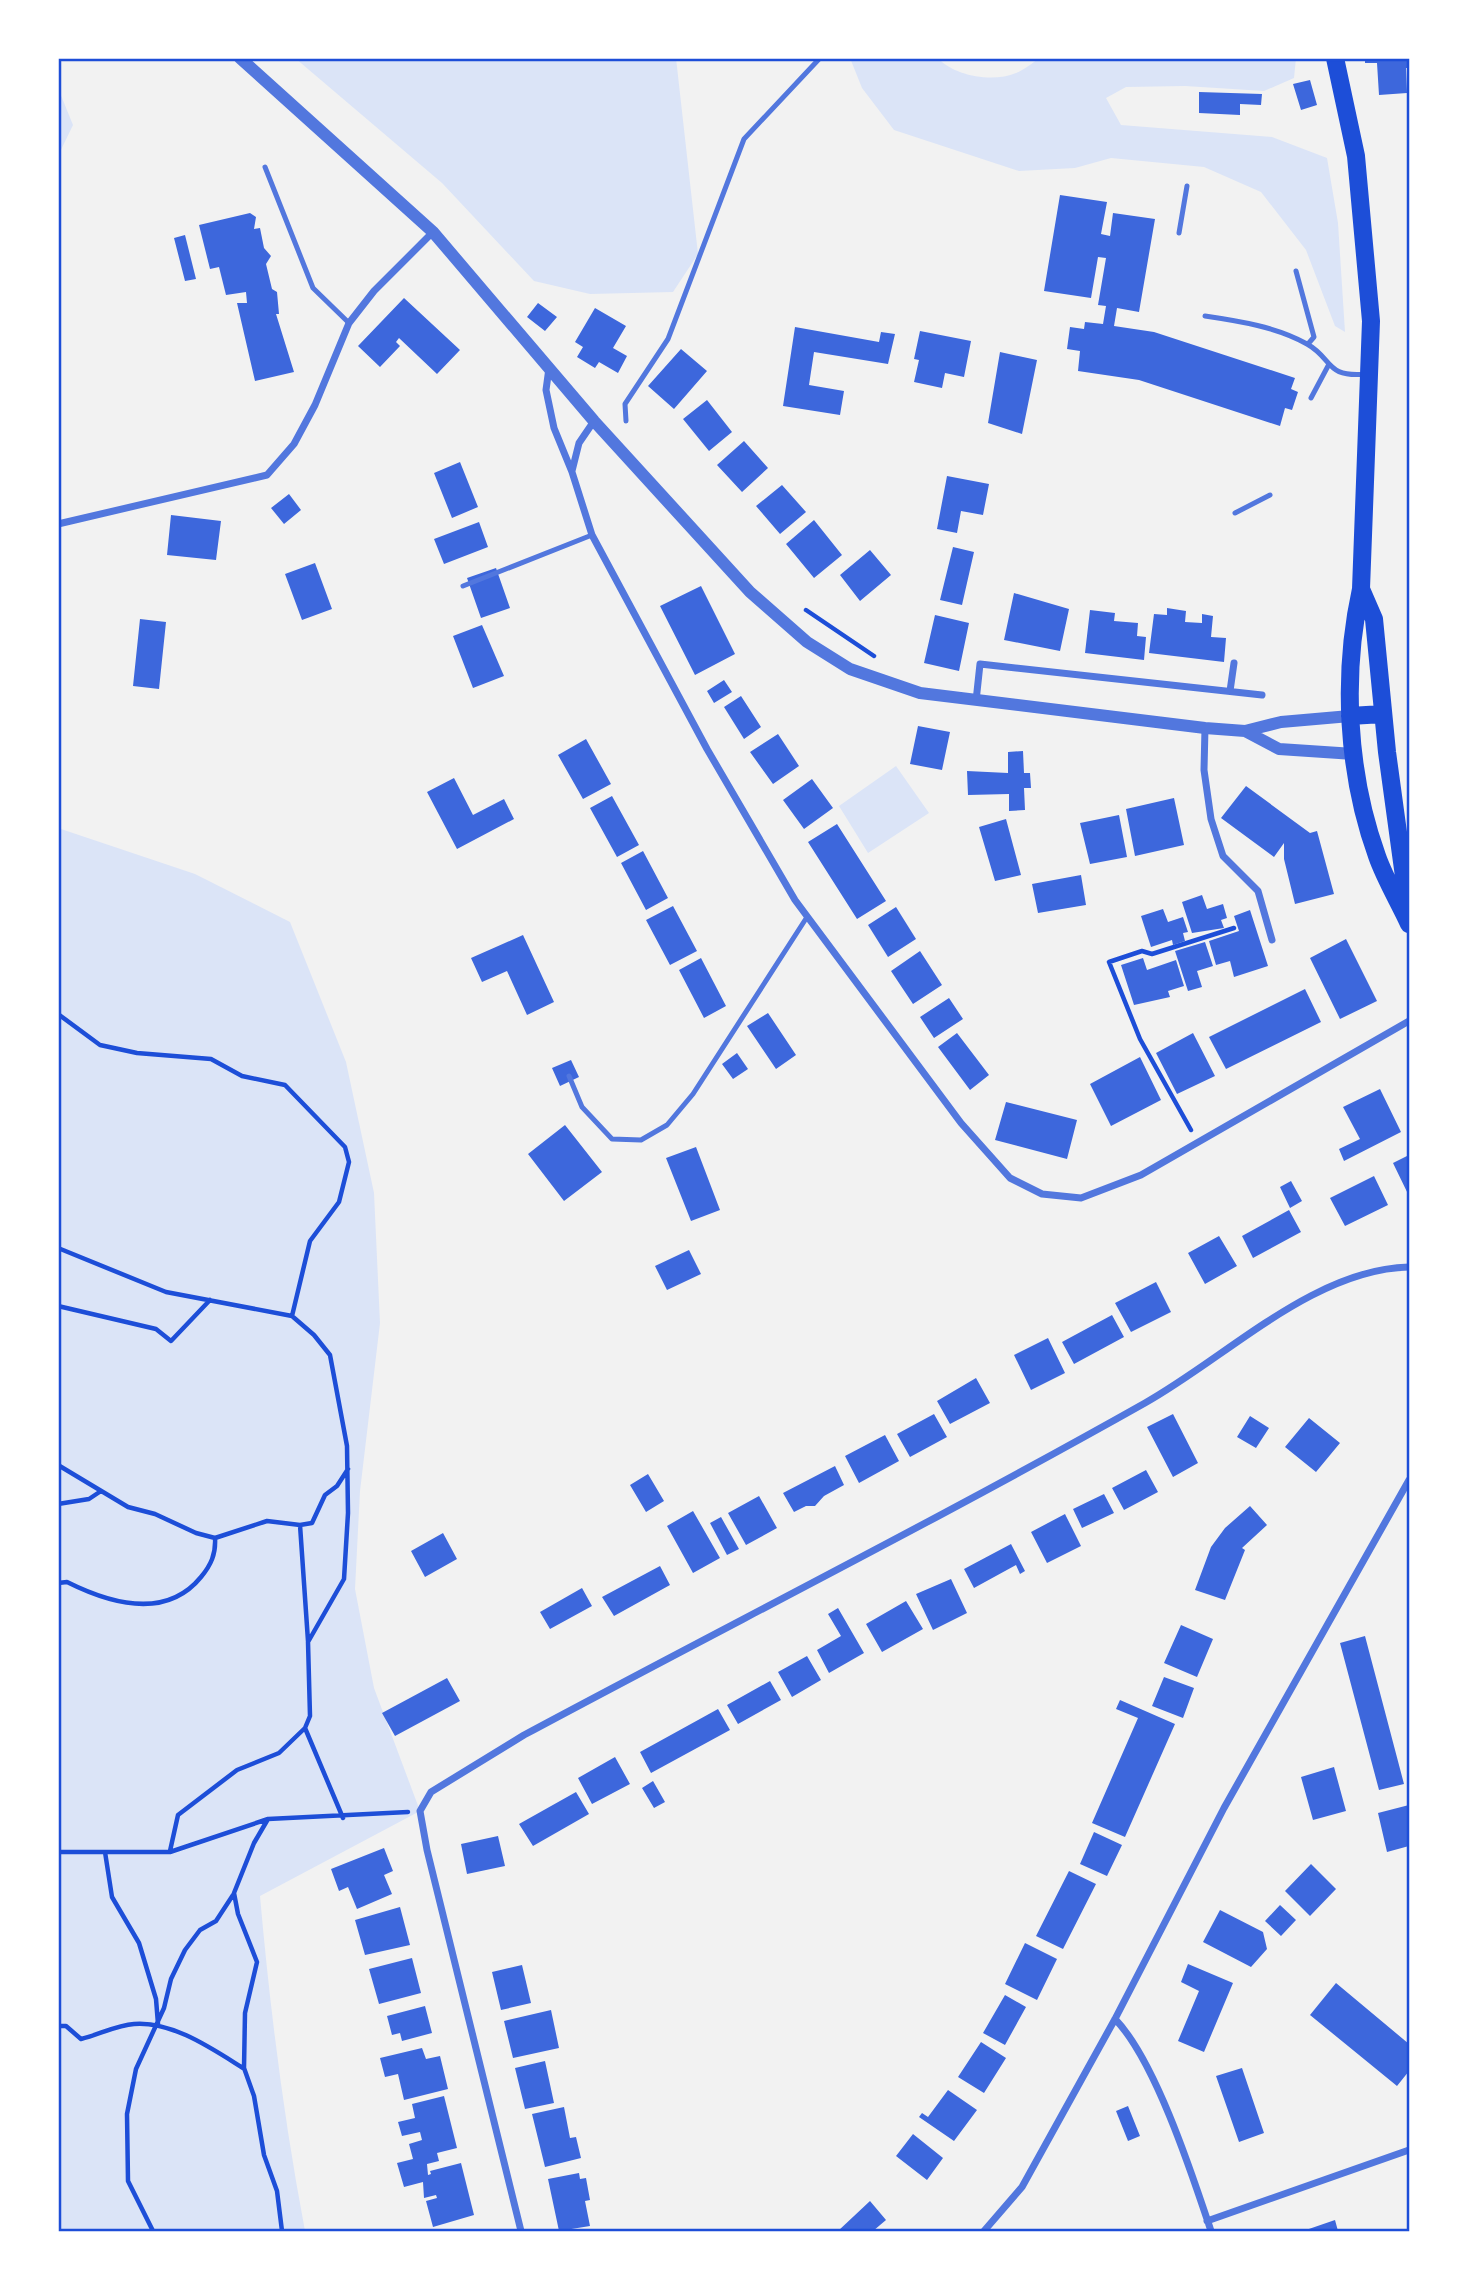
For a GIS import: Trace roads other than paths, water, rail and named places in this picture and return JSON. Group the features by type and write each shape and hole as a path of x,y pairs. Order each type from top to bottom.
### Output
{"main road":[{"path":"1335,58 1356,156 1371,321 1361,589 1352,627 1350,716 1354,754 1377,857 1409,924"},
{"path":"1361,589 1374,619 1387,752 1409,913"},
{"path":"1350,716 1384,715"},
{"path":"1354,754 1387,752"}],"street":[{"path":"240,58 433,232 594,421 750,592 807,642 850,669 884,683 920,693 1205,728 1245,731 1281,722 1350,716"},
{"path":"58,524 267,475 294,444 315,405 349,323 374,291 433,232"},
{"path":"549,367 546,390 554,428 572,472 592,536 707,749 807,917 961,1124 1010,1178 1042,1194 1082,1198 1141,1175 1409,1021"},
{"path":"572,472 579,443 594,421"},
{"path":"1230,691 1234,663"},
{"path":"975,701 980,664 1262,695"},
{"path":"1205,728 1204,770 1211,819 1223,856 1258,891 1272,940"},
{"path":"1245,731 1279,749 1354,754"},
{"path":"521,2231 420,1811 431,1792 524,1735 1147,1401 1329,1284 1368,1270 1409,1266"},
{"path":"984,2231 1022,2187 1115,2019 1224,1808 1409,1480"},
{"path":"1115,2019 1144,2059 1211,2231"},
{"path":"1207,2221 1409,2150"}],"lane":[{"path":"626,421 625,404 668,339 744,139 820,58"},
{"path":"265,167 313,288 349,323"},
{"path":"1180,233 1187,186"},
{"path":"1296,271 1314,337 1308,344"},
{"path":"1205,316 1258,326 1308,344 1328,366 1348,376 1369,372"},
{"path":"1311,398 1328,366"},
{"path":"1235,513 1270,495"},
{"path":"463,586 592,536"},
{"path":"569,1076 582,1107 612,1139 641,1140 667,1125 693,1094 807,917"}]}
